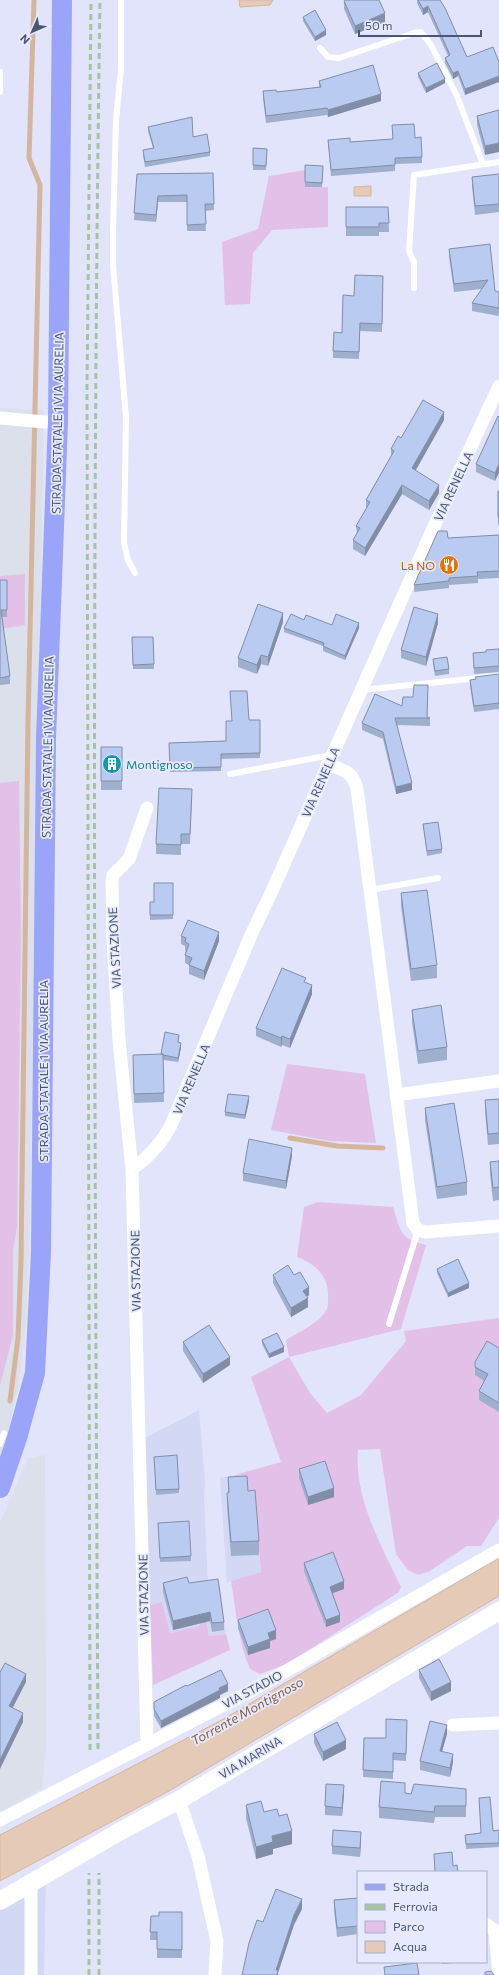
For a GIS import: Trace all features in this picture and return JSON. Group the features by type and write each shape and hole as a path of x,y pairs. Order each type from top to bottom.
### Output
{"main road":[{"name":"STRADA STATALE 1 VIA AURELIA","path":"0,1488 18,1438 35,1374 42,1252 46,739 62,0"},
{"name":"VIA MARINA","path":"0,1901 126,1828 178,1800 499,1611"}],"street":[{"name":"VIA RENELLA","path":"132,1169 149,1156 164,1139 171,1125 251,935 272,891 329,759 496,400 499,386"},
{"path":"0,418 52,422"},
{"path":"329,759 351,774 356,781 413,1223 418,1230 426,1232 499,1226"},
{"name":"VIA STAZIONE","path":"147,808 129,859 113,875 112,880 112,939 119,1040 132,1169 147,1744"},
{"path":"396,1095 499,1081"},
{"path":"488,1557 499,1539"},
{"name":"VIA STADIO","path":"0,1820 249,1692 499,1550"},
{"path":"453,1725 499,1723"},
{"path":"178,1800 198,1856 217,1941 215,1975"},
{"path":"31,1883 31,1975"},
{"path":"487,1925 495,1931 499,1975"}],"lane":[{"path":"121,0 121,69 116,120 113,265 126,417 124,543 128,560 135,573"},
{"path":"320,48 328,57 339,58 420,32 431,45 457,96 483,164"},
{"path":"0,72 0,92"},
{"path":"414,288 414,262 409,251 414,175 499,162"},
{"path":"361,690 499,676"},
{"path":"230,774 329,759"},
{"path":"370,890 438,878"},
{"path":"389,1324 418,1230"},
{"path":"0,1444 4,1433"}],"shaded area":[{"path":"0,408 44,410 30,1216 26,1326 18,1386 0,1470"},
{"path":"199,1410 205,1481 204,1498 208,1587 220,1584 226,1634 209,1636 206,1620 201,1626 170,1633 162,1602 150,1605 145,1438"},
{"path":"45,1455 46,1746 42,1789 0,1811 0,1523 28,1458"},
{"path":"235,1475 238,1490 255,1504 261,1573 227,1582 220,1478"},
{"path":"46,1868 44,1975 0,1975 0,1893"}],"green space":[{"path":"305,170 322,187 328,187 328,227 272,230 253,253 250,304 225,305 222,242 258,229 269,176"},
{"path":"25,574 25,625 0,629 0,576"},
{"path":"19,781 21,938 17,1227 13,1251 13,1335 0,1386 0,783"},
{"path":"287,1064 365,1074 376,1143 329,1141 271,1130"},
{"path":"318,1202 393,1207 400,1228 406,1237 417,1243 426,1245 401,1329 289,1357 286,1340 319,1319 324,1314 328,1305 327,1285 324,1278 310,1263 297,1257 304,1207"},
{"path":"499,1318 499,1518 481,1546 467,1546 430,1571 418,1575 408,1570 396,1554 380,1449 358,1450 360,1486 370,1521 401,1587 399,1592 287,1664 260,1674 250,1669 246,1658 238,1626 231,1581 261,1572 255,1505 239,1491 235,1475 281,1462 251,1377 289,1357 310,1393 327,1413 361,1395 406,1341 404,1331"},
{"path":"162,1602 170,1633 200,1626 200,1622 206,1620 209,1636 226,1634 230,1650 153,1685 150,1605"}],"water":[{"path":"239,0 273,0 270,5 240,7"},
{"path":"371,186 371,196 354,196 354,187"},
{"name":"Torrente Montignoso","path":"499,1558 499,1596 169,1791 0,1881 0,1835 220,1721"}],"building":[{"path":"379,0 385,13 355,26 344,1"},
{"path":"418,0 440,0 467,57 493,47 499,62 499,76 465,89 458,71 453,73 445,58 450,55 428,6 423,9"},
{"path":"315,10 326,30 315,37 303,17"},
{"path":"437,63 445,79 426,88 418,73"},
{"path":"373,65 381,94 328,110 327,108 266,116 263,91 276,90 277,92 321,87 319,81"},
{"path":"499,110 499,143 485,146 477,116"},
{"path":"192,117 193,137 207,134 210,152 145,162 143,150 154,148 148,127"},
{"path":"414,124 415,138 421,137 422,157 395,158 395,165 331,170 328,140 350,138 350,142 393,139 392,125"},
{"path":"253,148 267,149 266,166 253,165"},
{"path":"305,165 323,166 322,183 305,182"},
{"path":"213,173 214,204 205,204 206,224 187,225 187,195 158,196 156,215 134,213 137,174"},
{"path":"499,174 499,204 475,206 472,177"},
{"path":"346,207 388,207 389,223 379,223 379,227 346,227"},
{"path":"490,244 495,291 499,292 499,308 472,303 488,280 454,284 449,249"},
{"path":"355,275 383,276 382,324 360,323 359,352 333,351 334,332 342,333 343,295 354,296"},
{"path":"423,400 444,412 412,468 439,485 429,501 402,485 365,548 353,540 360,528 356,526 370,502 366,500 394,451 391,449 398,436 401,438"},
{"path":"498,416 499,464 495,473 476,464"},
{"path":"499,491 499,517 498,517"},
{"path":"438,531 447,531 448,538 499,535 499,571 477,572 478,576 449,578 449,581 414,585"},
{"path":"0,580 7,580 7,610 1,610 10,676 0,678"},
{"path":"258,604 283,613 268,657 261,655 257,665 238,658"},
{"path":"414,607 438,614 426,657 401,650"},
{"path":"291,614 304,620 306,615 332,625 336,614 359,623 345,656 323,646 324,643 284,628"},
{"path":"132,637 153,637 154,664 133,665"},
{"path":"499,649 499,666 474,668 473,653"},
{"path":"447,657 449,669 435,671 433,659"},
{"path":"499,674 499,703 474,706 470,680 476,679 475,677"},
{"path":"414,685 428,685 427,717 430,718 395,718 412,783 396,787 383,732 362,723 375,694 402,706 403,697 413,697"},
{"path":"230,691 247,691 249,720 260,720 260,753 221,754 221,767 170,768 169,743 226,741 226,721 232,721"},
{"name":"Montignoso","path":"101,747 122,747 122,781 101,781"},
{"path":"159,788 192,789 190,834 181,834 181,845 156,844"},
{"path":"438,822 442,849 427,851 423,824"},
{"path":"154,883 173,883 173,915 150,915 150,902 154,902"},
{"path":"427,890 437,965 411,969 401,893"},
{"path":"188,920 219,932 204,971 189,965 192,958 185,955 189,944 185,942 186,938 181,936"},
{"path":"282,968 306,978 304,982 312,985 290,1039 282,1036 281,1038 256,1028"},
{"path":"441,1005 447,1047 418,1051 412,1010"},
{"path":"165,1032 179,1035 178,1042 181,1043 178,1058 161,1054"},
{"path":"163,1054 164,1093 134,1094 133,1055"},
{"path":"228,1094 249,1096 245,1115 225,1112"},
{"path":"499,1099 499,1133 488,1134 485,1100"},
{"path":"454,1103 467,1182 437,1187 425,1108"},
{"path":"249,1139 292,1148 286,1181 243,1173"},
{"path":"499,1161 499,1187 493,1188 490,1162"},
{"path":"458,1259 469,1283 448,1293 437,1269"},
{"path":"288,1265 294,1275 300,1272 309,1287 303,1291 308,1298 291,1308 273,1275"},
{"path":"209,1325 230,1357 203,1374 183,1342"},
{"path":"277,1333 284,1347 269,1354 262,1340"},
{"path":"487,1341 499,1348 499,1403 479,1391 488,1374 475,1367 475,1362"},
{"path":"177,1455 179,1489 156,1490 154,1457"},
{"path":"325,1461 334,1488 308,1497 299,1469"},
{"path":"247,1476 248,1491 255,1490 259,1541 231,1542 227,1493 229,1492 228,1477"},
{"path":"189,1521 191,1556 160,1558 158,1523"},
{"path":"333,1552 344,1581 330,1587 340,1615 326,1620 304,1563"},
{"path":"187,1577 189,1583 218,1579 224,1622 212,1623 210,1612 173,1621 163,1583"},
{"path":"268,1609 276,1630 268,1633 270,1639 248,1647 238,1620"},
{"path":"439,1659 451,1682 431,1692 419,1670"},
{"path":"5,1663 26,1674 9,1706 23,1713 0,1760 0,1672"},
{"path":"221,1670 228,1684 219,1688 220,1690 161,1721 154,1709 154,1702 186,1685 187,1686"},
{"path":"386,1719 407,1720 406,1754 393,1753 393,1772 363,1770 364,1738 386,1738"},
{"path":"430,1721 447,1725 440,1751 453,1754 450,1768 420,1761"},
{"path":"337,1722 346,1740 323,1752 314,1734"},
{"path":"381,1781 405,1783 405,1793 411,1794 414,1784 466,1789 466,1806 435,1806 434,1812 379,1807"},
{"path":"326,1784 344,1785 342,1808 325,1806"},
{"path":"490,1797 493,1831 499,1830 499,1843 466,1844 465,1835 481,1833 479,1798"},
{"path":"261,1801 264,1812 277,1809 279,1816 287,1814 292,1831 272,1836 273,1842 256,1847 246,1805"},
{"path":"333,1830 361,1832 360,1848 332,1846"},
{"path":"452,1852 453,1866 457,1865 458,1871 435,1871 434,1854"},
{"path":"276,1889 302,1899 294,1915 276,1970 278,1970 277,1975 242,1975 249,1943 257,1920 263,1922"},
{"path":"357,1898 357,1926 337,1928 334,1900"},
{"path":"159,1912 182,1912 182,1950 157,1949 157,1932 150,1932 151,1916 159,1916"},
{"path":"417,1963 419,1975 385,1975 384,1967"},
{"path":"491,1971 494,1975 485,1975 485,1972"}],"waterway":[{"path":"10,1401 18,1338 21,1261 28,722 40,185 29,158 34,0"},
{"path":"290,1138 337,1146 383,1148"}],"railway":[{"path":"90,1750 87,388 91,0"},
{"path":"98,1749 95,1093 95,437 100,0"},
{"path":"89,1873 89,1975"},
{"path":"99,1873 99,1975"}],"place":[{"name":"La NO","path":"449,565"},
{"name":"Montignoso","path":"112,764"}]}
